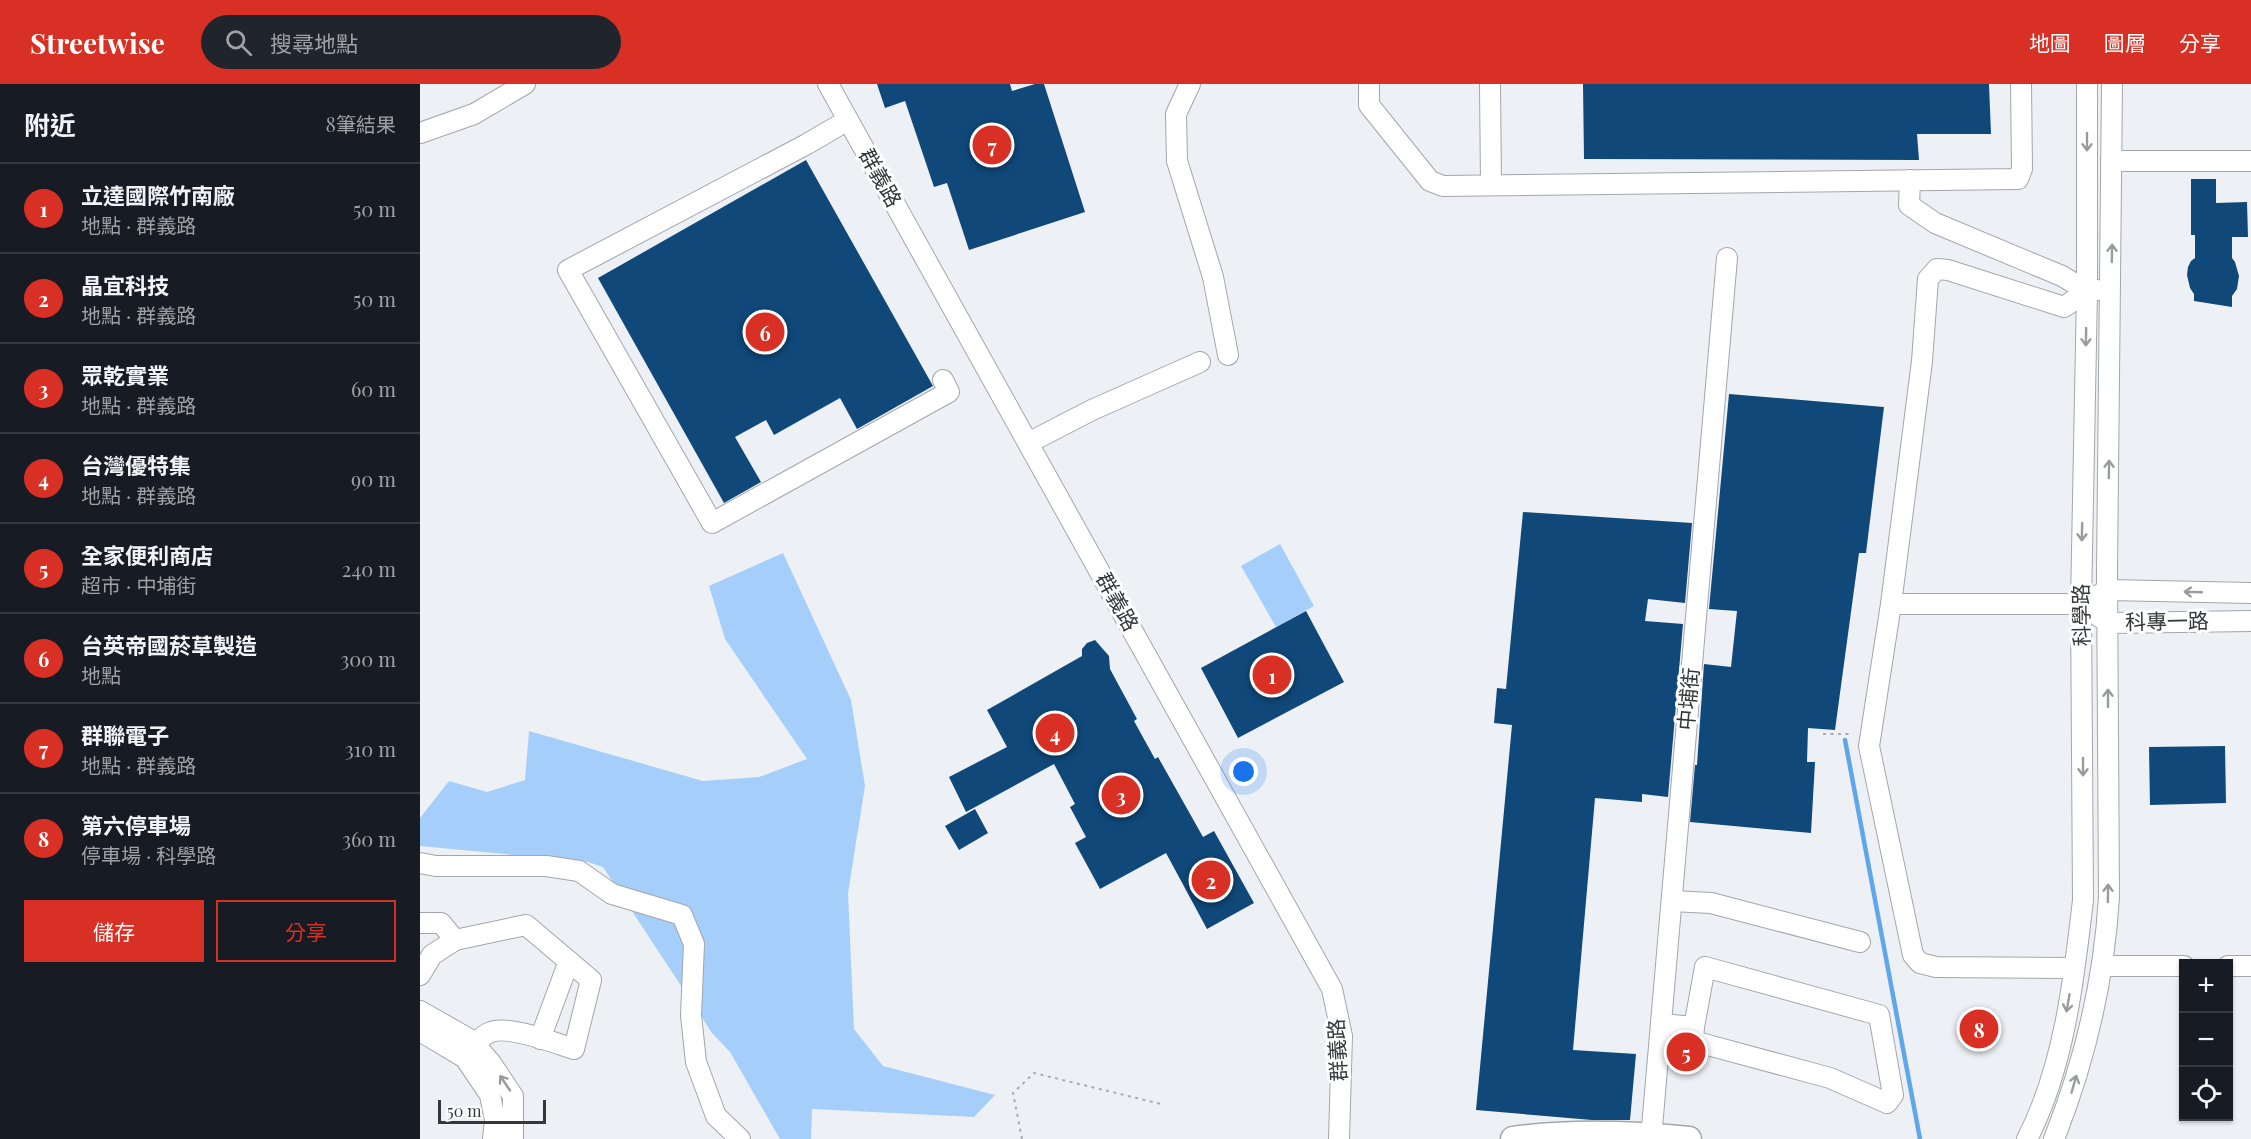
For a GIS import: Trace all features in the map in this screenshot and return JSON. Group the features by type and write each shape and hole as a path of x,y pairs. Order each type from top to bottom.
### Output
{"main road":[{"path":"1513,1139 1548,1134 1689,1139"}],"street":[{"path":"420,133 474,114 525,84"},
{"name":"群義路","path":"828,84 1332,989 1342,1036 1339,1139"},
{"path":"1190,84 1176,114 1177,160 1213,277 1228,355"},
{"path":"1369,84 1369,105 1430,182 1443,186 2018,180 2022,169 2021,84"},
{"path":"1490,84 1491,185"},
{"name":"科學路","path":"2027,1139 2045,1095 2060,1047 2083,900 2081,604 2087,291 2087,84"},
{"name":"科學路","path":"2054,1139 2070,1098 2092,1025 2102,966 2109,897 2108,590 2112,84"},
{"path":"848,120 568,270 712,523 949,392 943,380"},
{"path":"2111,161 2251,161"},
{"path":"1910,180 1908,205 1935,223 2062,276 2087,291"},
{"name":"中埔街","path":"1651,1137 1727,258"},
{"path":"2074,968 1936,967 1920,963 1913,955 1869,746 1891,604 1922,361 1928,279 1937,269 1948,270 2064,307 2087,291 2111,290"},
{"path":"1028,443 1092,410 1200,362"},
{"name":"科專一路","path":"2251,593 2108,590 2081,604 2109,623 2251,621"},
{"path":"1891,604 2081,604"},
{"path":"420,863 436,866 546,866 579,871 612,894 681,915 694,944 691,1015 696,1062 716,1116 740,1139"},
{"path":"1672,901 1711,903 1860,942"},
{"path":"420,923 441,923 455,940"},
{"path":"420,975 432,955 455,940 526,925 591,980 574,1049 505,1029 491,1032 470,1051"},
{"path":"540,1039 568,961"},
{"path":"2102,966 2179,966"},
{"path":"2233,966 2251,966"},
{"path":"1705,967 1879,1015 1893,1095 1887,1103 1830,1078 1693,1041 1694,1027 1705,967"},
{"path":"420,1011 471,1040 470,1051 490,1095 495,1120 493,1139"},
{"path":"1661,1024 1694,1027"},
{"path":"420,1030 470,1051 491,1063 513,1096 513,1139"}],"path":[{"path":"1823,734 1871,734"},
{"path":"1022,1139 1013,1093 1034,1073 1161,1104"}],"shaded area":[{"path":"1280,544 1314,606 1276,627 1241,566"},
{"path":"783,553 851,700 865,786 848,893 854,1029 883,1066 995,1095 974,1117 812,1109 811,1139 780,1139 730,1052 712,1033 603,867 588,862 420,846 420,818 449,781 487,792 525,780 529,731 703,781 759,777 807,759 725,639 709,586"}],"building":[{"path":"877,84 1010,84 1012,91 1035,84 1044,84 1085,212 969,250 947,183 934,187 905,101 885,108"},
{"path":"1583,84 1989,84 1991,134 1917,134 1919,160 1584,159"},
{"path":"806,160 933,386 857,429 840,398 774,435 766,420 735,437 761,482 724,503 598,278"},
{"path":"2191,179 2216,179 2216,203 2247,202 2248,237 2232,237 2232,258 2239,276 2237,289 2232,296 2232,307 2194,301 2194,294 2187,275 2188,267 2195,258 2195,235 2191,235"},
{"path":"1729,394 1884,407 1866,553 1859,553 1835,730 1808,728 1807,762 1815,762 1811,833 1690,822 1695,765 1697,765 1704,664 1731,667 1737,611 1709,609"},
{"path":"1523,512 1692,523 1685,603 1648,599 1645,621 1683,624 1668,797 1642,794 1642,802 1595,798 1573,1050 1636,1054 1630,1120 1592,1120 1476,1110 1512,725 1494,723 1497,688 1506,689"},
{"path":"1306,611 1344,682 1238,738 1201,668"},
{"path":"1095,640 1109,656 1110,669 1155,759 1158,757 1203,837 1214,831 1254,903 1207,929 1166,853 1100,889 1075,843 1086,837 1070,807 1075,804 1054,764 966,812 949,777 1007,747 987,710 1082,656 1082,649 1087,643"},
{"path":"2225,746 2226,803 2150,805 2149,747"},
{"path":"975,809 988,833 959,850 945,826"}],"waterway":[{"path":"1845,740 1920,1139"}],"place":[{"name":"群聯電子","path":"992,145"},
{"name":"台英帝國菸草製造","path":"765,332"},
{"name":"立達國際竹南廠","path":"1272,675"},
{"name":"台灣優特集","path":"1055,733"},
{"name":"眾乾實業","path":"1121,795"},
{"name":"晶宜科技","path":"1211,880"},
{"name":"第六停車場","path":"1979,1029"},
{"name":"全家便利商店","path":"1686,1052"}]}
